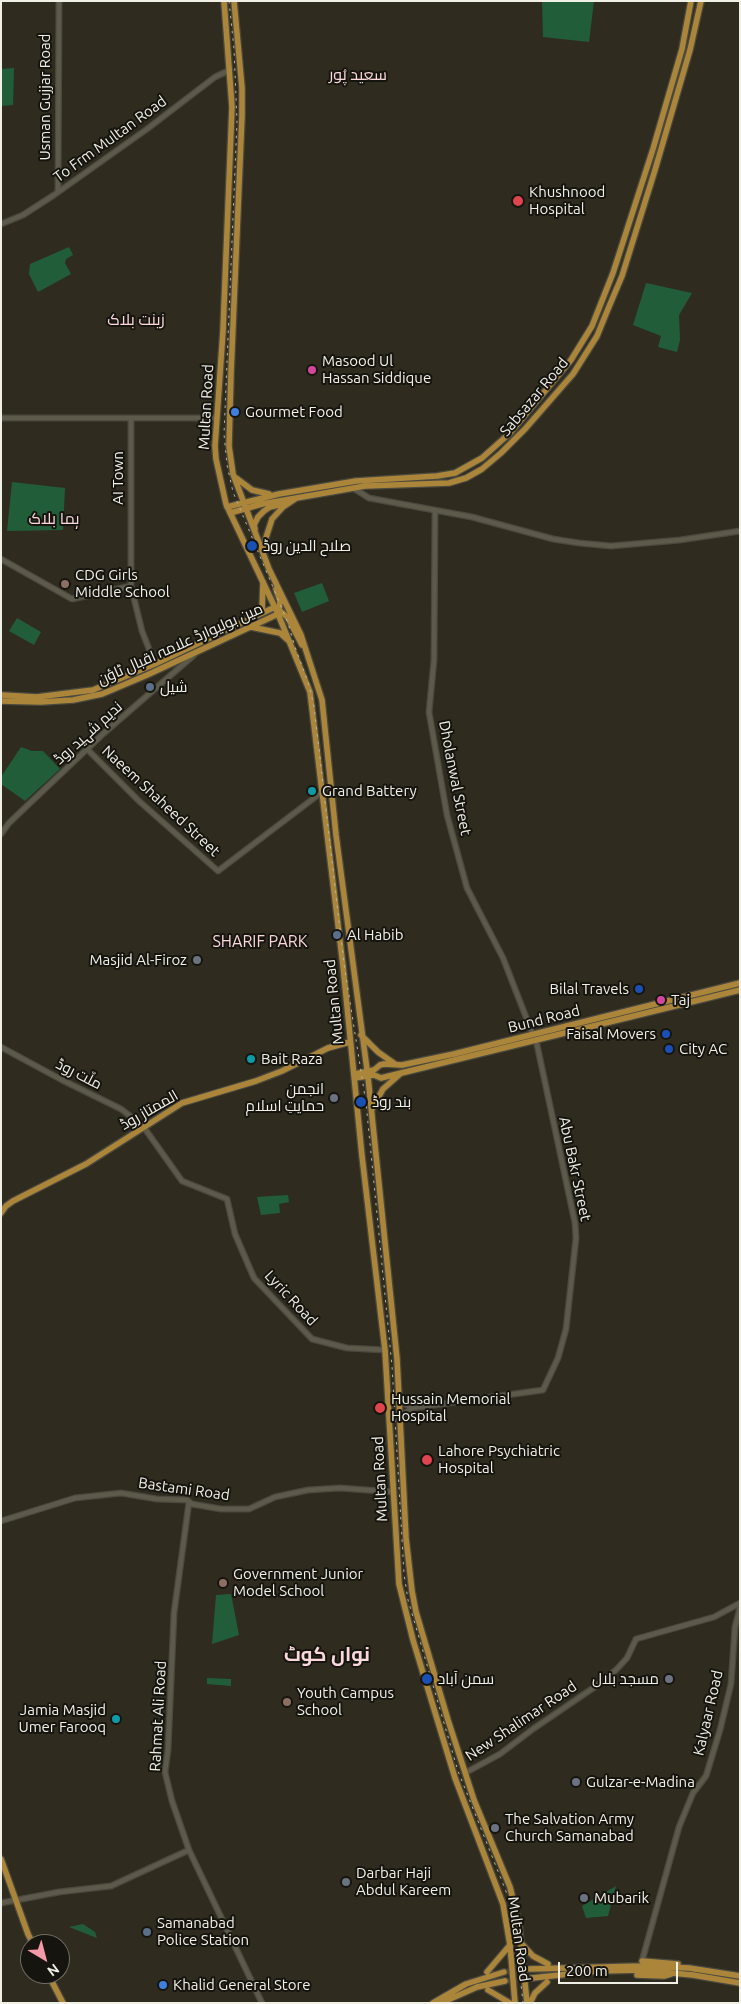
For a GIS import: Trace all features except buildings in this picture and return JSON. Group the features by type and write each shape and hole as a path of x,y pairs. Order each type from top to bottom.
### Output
{"main road":[{"name":"Multan Road","path":"224,1 232,107 228,221 216,418 218,476 228,510 278,610 310,692 343,966 363,1165 386,1350 399,1584 413,1640 455,1778 500,1891 510,1945 515,2003"},
{"name":"Multan Road","path":"234,1 242,88 242,116 231,382 230,446 233,474 243,505 269,569 302,635 322,700 331,788 367,1074 397,1359 410,1581 416,1612 465,1773 474,1800 510,1887 521,1942 528,2003"},
{"name":"Sabsazar Road","path":"228,510 279,494 455,473 482,458 510,433 571,360 592,326 613,273 635,205 682,49 691,1"},
{"name":"Sabsazar Road","path":"243,505 353,488 364,483 448,483 466,478 502,453 536,417 573,374 596,336 622,276 690,50 701,1"},
{"path":"635,205 643,207"},
{"path":"233,474 239,482 252,490 268,494 279,494"},
{"path":"255,532 254,525 258,517 270,507 299,497"},
{"path":"262,550 272,519 289,502"},
{"path":"269,569 280,601 278,610 288,618 309,658"},
{"path":"262,612 263,580"},
{"name":"مین بولیوارڈ علامہ اقبال ٹاؤن","path":"1,695 37,697 93,690 155,664 262,612 278,610"},
{"name":"مین بولیوارڈ علامہ اقبال ٹاؤن","path":"1,701 22,703 65,701 102,694 195,653 251,626 278,610"},
{"path":"251,626 280,633 291,643"},
{"name":"Bund Road","path":"534,1038 740,983"},
{"name":"Bund Road","path":"355,1076 367,1074 381,1078 517,1042 740,990"},
{"path":"361,1034 378,1052 397,1065"},
{"name":"الممتاز روڈ","path":"1,1213 13,1201 94,1160 143,1126 182,1103 256,1081 282,1071 328,1048 350,1042"},
{"name":"Bund Road","path":"367,1074 380,1065 397,1065 517,1042"},
{"path":"371,1111 376,1098 383,1089 402,1072"},
{"path":"396,1539 406,1538"},
{"path":"1,1859 28,1934"},
{"path":"521,1942 524,1948 533,1956 548,1964"},
{"path":"487,1972 510,1945"},
{"path":"642,1961 681,1965 689,1968"},
{"path":"530,1969 641,1966 689,1968 740,1976"},
{"path":"532,1978 598,1971 640,1970 675,1973 740,1983"},
{"path":"433,2003 466,1984 504,1972"},
{"path":"637,1975 664,1976 675,1973"},
{"path":"441,2003 478,1987 505,1981"},
{"path":"528,2003 535,1993 547,1982"},
{"path":"53,1984 63,2003"},
{"path":"488,1990 510,2003"}],"street":[{"name":"Usman Gujjar Road","path":"58,192 59,1"},
{"name":"To Frm Multan Road","path":"1,224 23,215 58,192 147,129 215,77 230,70"},
{"path":"1,418 216,418"},
{"name":"AI Town","path":"131,419 132,586 142,631 155,664"},
{"path":"353,488 369,498 472,517 553,539 611,546 680,540 740,530"},
{"name":"Dholanwal Street","path":"435,510 434,660 429,712 447,815 468,888 502,958 534,1038"},
{"path":"1,559 72,599 132,586"},
{"name":"ندیم شہید روڈ","path":"1,834 9,823 30,803 195,653"},
{"name":"Naeem Shaheed Street","path":"88,750 139,800 218,871 323,792"},
{"name":"Abu Bakr Street","path":"412,1408 543,1390 558,1358 566,1329 576,1238 575,1223 534,1038"},
{"name":"ملّت روڈ","path":"1,1047 62,1080 122,1109 143,1126"},
{"name":"Lyric Road","path":"143,1126 182,1181 227,1199 235,1234 254,1278 312,1339 347,1348 386,1350"},
{"path":"400,1400 412,1408 400,1417"},
{"name":"Bastami Road","path":"1,1521 62,1502 121,1493 157,1500 187,1500 221,1509 249,1509 275,1497 308,1490 340,1488 394,1492"},
{"name":"Rahmat Ali Road","path":"189,1502 174,1613 168,1750 165,1772 172,1802 189,1850 262,2003"},
{"name":"New Shalimar Road","path":"465,1773 500,1754 532,1729 599,1684 627,1658 636,1639 714,1617 740,1603"},
{"name":"Kalyaar Road","path":"642,1961 679,1827 693,1793 706,1776 720,1730 731,1684 735,1627 740,1608"},
{"path":"1,1903 111,1886 189,1850"}],"green space":[{"path":"542,1 594,1 589,42 543,37"},
{"path":"14,68 13,105 1,106 1,69"},
{"path":"69,247 73,255 66,259 65,263 71,274 38,292 29,274 30,264"},
{"path":"646,283 692,293 679,315 680,340 677,352 658,347 661,336 633,325"},
{"path":"12,482 65,488 63,530 7,531"},
{"path":"322,583 329,601 302,612 294,593"},
{"path":"17,618 41,632 34,645 9,631"},
{"path":"21,747 32,751 43,751 60,769 25,801 1,784 1,777"},
{"path":"288,1195 289,1202 279,1204 280,1213 261,1215 257,1197"},
{"path":"231,1594 239,1635 212,1644 216,1595"},
{"path":"207,1678 231,1679 231,1686 207,1684"},
{"path":"616,1886 608,1916 586,1918 582,1906"},
{"path":"83,1924 95,1932 97,1938 69,1927"}],"tunnel":[{"path":"504,1972 526,1969"},
{"path":"505,1981 532,1978"}],"railway":[{"path":"229,1 234,49 237,121 224,434 227,465 233,492 288,623 314,706 344,964 366,1103 392,1366 404,1574 408,1600 458,1771 509,1899 523,2003"}],"place":[{"name":"Khushnood Hospital","path":"518,201"},
{"name":"Masood Ul Hassan Siddique","path":"312,370"},
{"name":"Gourmet Food","path":"235,412"},
{"name":"صلاح الدین روڈ","path":"252,546"},
{"name":"CDG Girls Middle School","path":"65,584"},
{"name":"شیل","path":"150,687"},
{"name":"Grand Battery","path":"312,791"},
{"name":"Al Habib","path":"337,935"},
{"name":"Masjid Al-Firoz","path":"197,960"},
{"name":"Bilal Travels","path":"639,989"},
{"name":"Taj","path":"661,1000"},
{"name":"Faisal Movers","path":"666,1034"},
{"name":"City AC","path":"669,1049"},
{"name":"Bait Raza","path":"251,1059"},
{"name":"انجمن حمایتِ اسلام","path":"334,1098"},
{"name":"بند روڈ","path":"361,1102"},
{"name":"Hussain Memorial Hospital","path":"380,1408"},
{"name":"Lahore Psychiatric Hospital","path":"427,1460"},
{"name":"Government Junior Model School","path":"223,1583"},
{"name":"سمن آباد","path":"427,1679"},
{"name":"مسجد بلال","path":"669,1679"},
{"name":"Youth Campus School","path":"287,1702"},
{"name":"Jamia Masjid Umer Farooq","path":"116,1719"},
{"name":"Gulzar-e-Madina","path":"576,1782"},
{"name":"The Salvation Army Church Samanabad","path":"495,1828"},
{"name":"Darbar Haji Abdul Kareem","path":"346,1882"},
{"name":"Mubarik","path":"584,1898"},
{"name":"Samanabad Police Station","path":"147,1932"},
{"name":"Khalid General Store","path":"163,1985"}],"district":[{"name":"سعید پُور","path":"358,75"},
{"name":"زینت بلاک","path":"136,320"},
{"name":"ہما بلاک","path":"54,519"},
{"name":"SHARIF PARK","path":"260,942"},
{"name":"نواں کوٹ","path":"327,1654"}]}
